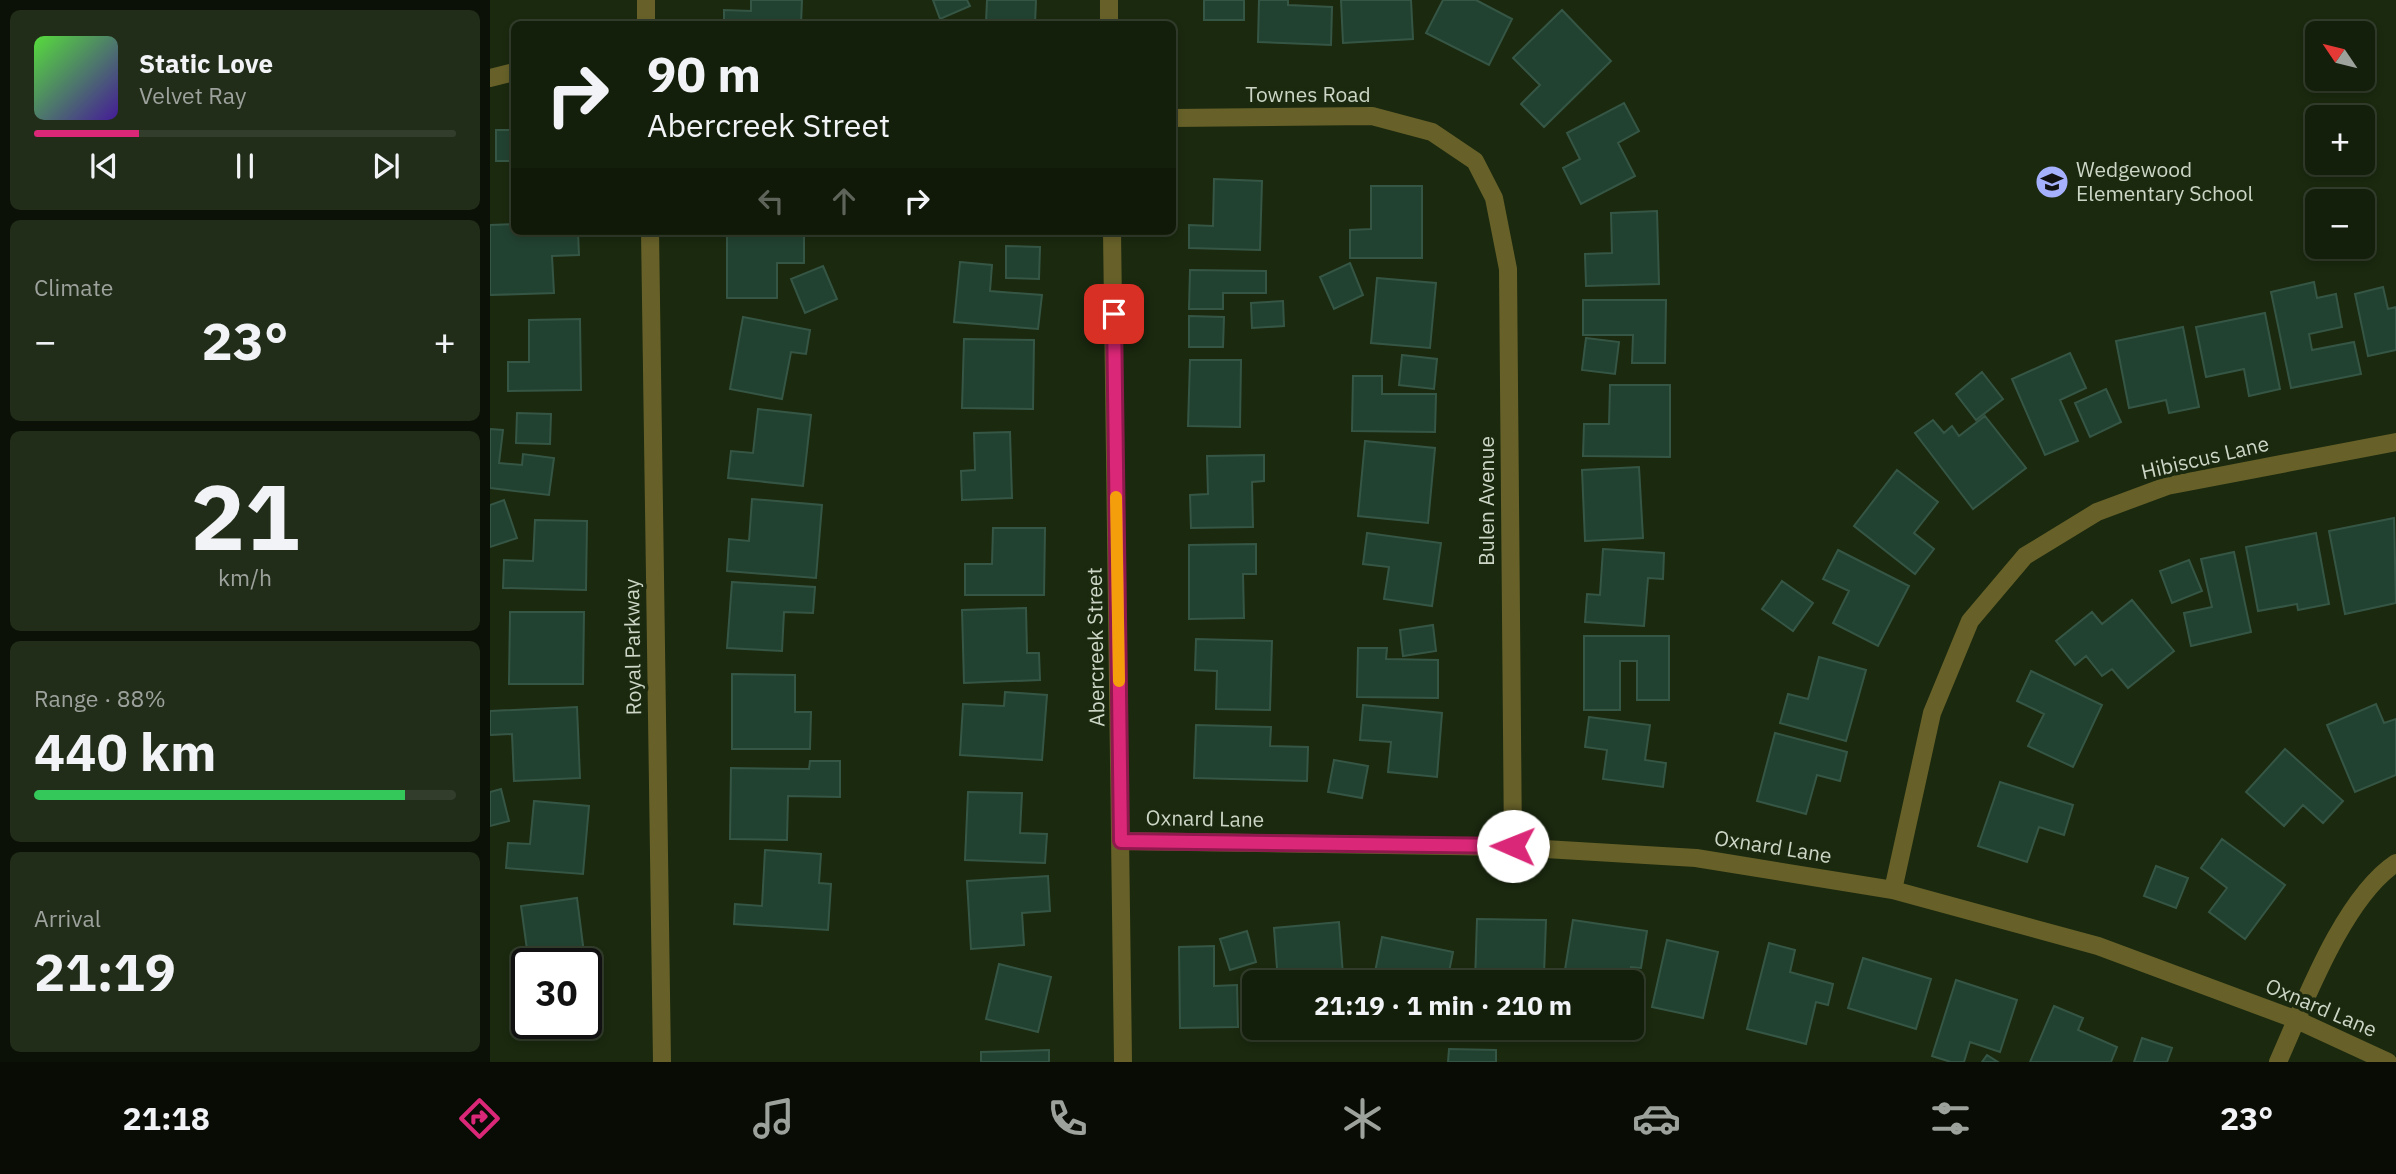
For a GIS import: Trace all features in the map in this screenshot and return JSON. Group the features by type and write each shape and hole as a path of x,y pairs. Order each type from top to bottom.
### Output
{"street":[{"path":"646,0 646,21"},
{"path":"1109,0 1110,21"},
{"path":"490,78 511,73"},
{"name":"Townes Road","path":"1176,118 1371,116 1432,132 1475,161"},
{"name":"Bulen Avenue","path":"1475,161 1494,198 1508,269 1513,846"},
{"name":"Royal Parkway","path":"650,235 662,1062"},
{"name":"Abercreek Street","path":"1112,235 1124,1062"},
{"name":"Hibiscus Lane","path":"1893,890 1932,713 1970,621 2025,556 2097,512 2167,486 2396,442"},
{"name":"Oxnard Lane","path":"1121,841 1513,846 1696,858 1893,890 2098,946 2297,1020 2388,1062"},
{"path":"2278,1062 2346,917 2385,870 2396,863"}],"building":[{"path":"751,0 802,0 801,21 724,21 724,10 751,11"},
{"path":"933,0 967,0 970,6 940,19"},
{"path":"987,0 1036,0 1035,21 986,21"},
{"path":"1204,0 1244,0 1244,20 1204,20"},
{"path":"1259,0 1288,0 1288,5 1332,7 1331,45 1258,42"},
{"path":"1341,0 1411,0 1413,39 1343,43"},
{"path":"1443,0 1476,0 1512,19 1489,65 1426,33"},
{"path":"1562,10 1611,61 1544,127 1521,104 1540,85 1513,58"},
{"path":"1624,103 1639,131 1618,143 1635,176 1581,204 1563,168 1580,159 1567,133"},
{"path":"496,130 511,130 511,161 496,161"},
{"path":"1214,179 1262,181 1260,250 1189,248 1189,225 1213,226"},
{"path":"1371,186 1422,186 1422,258 1350,258 1350,230 1371,229"},
{"path":"1657,211 1659,284 1586,286 1585,254 1612,253 1611,213"},
{"path":"511,224 511,235 578,235 579,255 552,256 554,293 490,295 490,225"},
{"path":"727,235 804,235 804,263 777,263 777,298 727,298"},
{"path":"1006,246 1040,247 1039,279 1006,278"},
{"path":"960,262 992,265 990,291 1042,295 1038,329 954,322"},
{"path":"1350,263 1363,295 1334,309 1320,277"},
{"path":"823,266 837,299 805,313 791,279"},
{"path":"1190,270 1266,271 1266,293 1223,293 1223,309 1189,309"},
{"path":"1377,278 1436,283 1430,348 1371,343"},
{"path":"2314,282 2317,298 2336,294 2342,327 2309,334 2312,350 2354,342 2361,374 2291,388 2271,292"},
{"path":"2383,287 2388,309 2396,307 2396,350 2368,356 2355,294"},
{"path":"1583,300 1666,300 1665,363 1632,363 1633,335 1583,335"},
{"path":"1283,301 1284,326 1252,328 1251,303"},
{"path":"2265,313 2280,389 2249,396 2244,369 2206,377 2196,327"},
{"path":"1189,316 1224,317 1223,347 1189,347"},
{"path":"743,317 810,330 806,354 791,352 782,399 730,389"},
{"path":"580,319 581,390 508,391 508,362 529,362 529,320"},
{"path":"2183,327 2199,407 2169,413 2166,400 2129,408 2116,341"},
{"path":"1586,338 1619,342 1615,374 1582,370"},
{"path":"964,339 1034,340 1033,409 962,408"},
{"path":"2070,353 2086,388 2060,400 2078,441 2045,455 2012,379"},
{"path":"1402,355 1437,359 1434,389 1399,385"},
{"path":"1190,360 1241,360 1240,427 1188,426"},
{"path":"1982,372 2003,399 1976,420 1956,394"},
{"path":"1353,376 1382,376 1382,394 1436,394 1435,432 1352,431"},
{"path":"1610,385 1670,385 1670,457 1583,456 1584,424 1609,424"},
{"path":"2106,389 2121,422 2090,437 2075,403"},
{"path":"758,409 811,415 803,486 728,478 731,451 753,453"},
{"path":"517,413 551,414 550,444 516,443"},
{"path":"1985,416 2026,468 1973,509 1915,433 1933,420 1944,433 1952,426 1959,436"},
{"path":"490,429 503,430 499,463 522,465 523,454 554,458 549,495 490,488"},
{"path":"1010,432 1012,498 962,500 961,471 975,470 974,433"},
{"path":"1365,441 1435,448 1428,523 1358,516"},
{"path":"1264,455 1264,481 1252,482 1253,527 1191,528 1190,495 1208,494 1207,456"},
{"path":"1639,467 1643,538 1585,541 1582,470"},
{"path":"1897,470 1938,502 1914,533 1934,549 1915,574 1854,526"},
{"path":"752,499 822,505 816,578 727,571 729,539 749,541"},
{"path":"504,500 517,538 490,547 490,505"},
{"path":"2394,518 2396,603 2345,614 2329,531"},
{"path":"535,520 587,521 586,590 503,588 504,560 533,561"},
{"path":"993,528 1045,528 1044,595 965,595 965,564 992,564"},
{"path":"1367,533 1441,543 1432,606 1384,599 1389,567 1363,564"},
{"path":"2316,533 2329,604 2298,610 2297,604 2258,611 2246,547"},
{"path":"1256,544 1256,574 1243,574 1244,618 1189,619 1189,545"},
{"path":"1603,549 1664,553 1663,579 1648,578 1644,626 1585,622 1587,594 1600,595"},
{"path":"1838,550 1909,586 1878,646 1833,623 1849,591 1823,579"},
{"path":"2234,552 2251,632 2191,646 2184,613 2212,607 2201,559"},
{"path":"2189,560 2202,591 2172,603 2160,571"},
{"path":"1782,581 1813,603 1793,631 1762,609"},
{"path":"732,582 815,587 813,613 784,612 782,651 727,648"},
{"path":"2132,600 2174,651 2128,688 2112,669 2102,676 2086,656 2075,665 2056,641 2092,612 2102,624"},
{"path":"1026,608 1027,653 1039,653 1040,680 964,683 962,610"},
{"path":"510,612 584,612 583,684 509,684"},
{"path":"1433,625 1436,651 1403,656 1400,630"},
{"path":"1584,636 1669,636 1669,700 1637,700 1637,661 1620,661 1620,710 1584,710"},
{"path":"1196,639 1272,641 1270,710 1216,709 1217,671 1195,670"},
{"path":"1358,648 1387,648 1386,659 1438,660 1438,698 1357,697"},
{"path":"1819,657 1866,670 1846,741 1780,723 1788,694 1808,699"},
{"path":"2031,671 2102,705 2073,767 2028,746 2044,714 2017,701"},
{"path":"732,674 795,675 795,712 811,712 810,749 732,749"},
{"path":"1005,692 1047,695 1042,760 960,755 963,704 1004,706"},
{"path":"2376,704 2384,723 2396,719 2396,775 2355,792 2327,725"},
{"path":"1363,705 1442,713 1437,777 1388,772 1391,742 1360,740"},
{"path":"577,707 580,778 514,781 512,734 490,735 490,711"},
{"path":"1589,717 1650,725 1645,760 1666,763 1663,787 1603,779 1607,750 1585,747"},
{"path":"1196,725 1271,727 1270,746 1308,747 1307,781 1194,778"},
{"path":"1775,733 1847,752 1840,781 1817,775 1806,814 1757,801"},
{"path":"2285,749 2343,801 2323,823 2303,805 2284,826 2246,792"},
{"path":"1334,760 1368,766 1362,798 1328,792"},
{"path":"810,761 840,761 840,797 788,796 787,840 730,839 731,768 809,769"},
{"path":"2000,782 2073,805 2064,835 2039,827 2027,862 1978,846"},
{"path":"501,789 509,821 490,826 490,792"},
{"path":"968,792 1022,793 1020,833 1047,834 1045,863 965,860"},
{"path":"534,801 589,806 583,874 506,868 508,843 530,844"},
{"path":"2222,839 2285,885 2245,939 2209,912 2227,888 2201,868"},
{"path":"765,850 821,854 819,883 831,884 828,930 734,924 735,904 762,906"},
{"path":"2156,866 2188,878 2176,908 2144,896"},
{"path":"1048,876 1050,911 1022,913 1024,945 971,949 967,881"},
{"path":"577,898 583,948 527,948 521,906"},
{"path":"1477,919 1546,920 1544,970 1475,970"},
{"path":"1573,920 1647,931 1641,968 1565,970"},
{"path":"1339,922 1343,970 1277,970 1274,928"},
{"path":"1247,931 1256,962 1230,970 1220,939"},
{"path":"1382,937 1453,952 1449,970 1375,970"},
{"path":"1667,940 1718,952 1703,1018 1652,1007"},
{"path":"1769,943 1795,950 1790,972 1833,984 1828,1005 1816,1002 1806,1044 1747,1029"},
{"path":"1214,946 1214,986 1237,985 1238,1027 1180,1028 1179,947"},
{"path":"1863,958 1931,979 1916,1029 1848,1008"},
{"path":"999,964 1051,977 1038,1032 986,1019"},
{"path":"1956,980 2017,1000 2000,1052 1970,1042 1964,1062 1951,1062 1932,1056"},
{"path":"2054,1006 2083,1018 2078,1030 2117,1047 2111,1062 2030,1062"},
{"path":"2142,1038 2172,1048 2167,1062 2134,1062"},
{"path":"1449,1049 1496,1050 1496,1062 1448,1062"},
{"path":"1049,1050 1049,1062 981,1062 981,1052"},
{"path":"1987,1055 1998,1062 1982,1062"}],"slow traffic":[{"path":"1116,497 1119,681"}],"place":[{"name":"Wedgewood Elementary School","path":"2052,182"}],"route":[{"path":"1114,314 1121,841 1513,846"}]}
